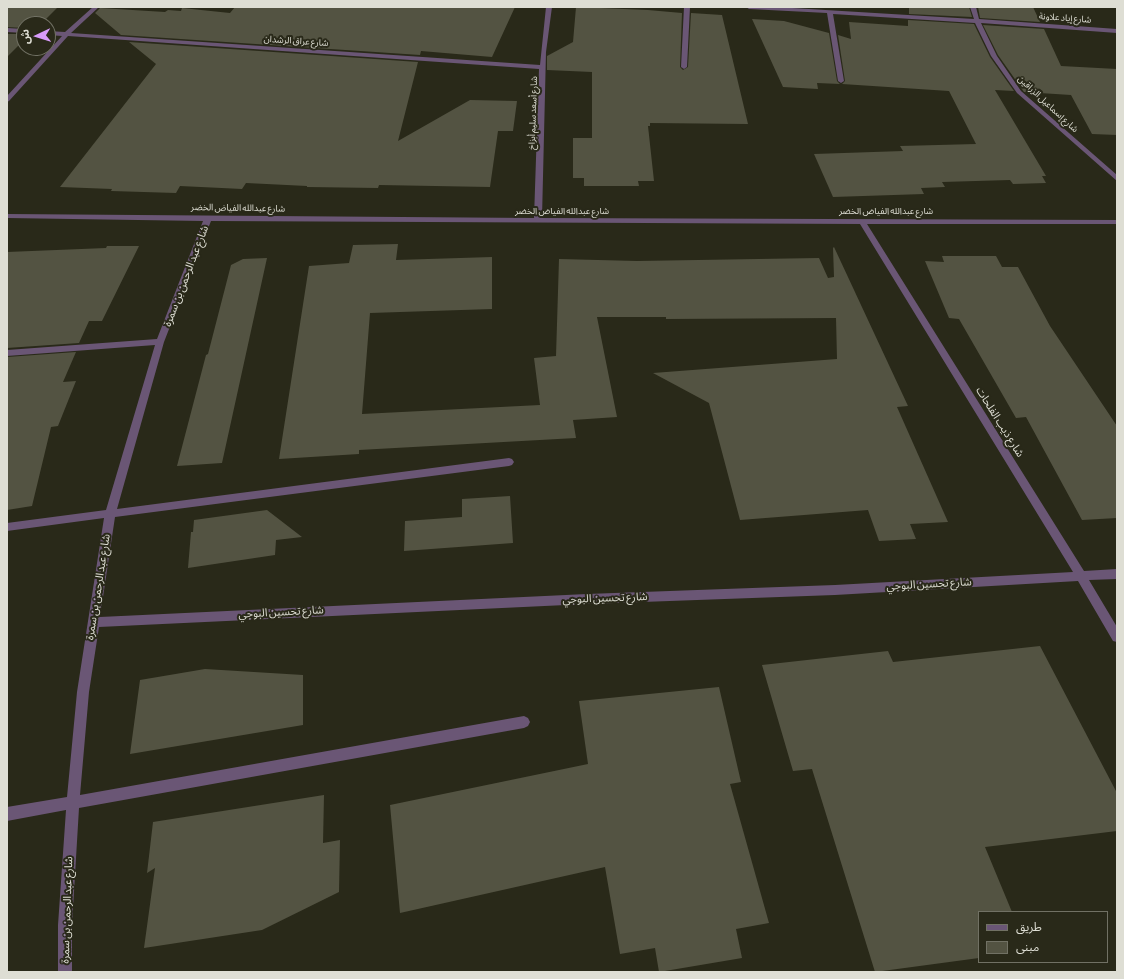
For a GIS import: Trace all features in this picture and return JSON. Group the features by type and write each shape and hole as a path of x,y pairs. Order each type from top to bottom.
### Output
{"street":[{"path":"7,100 67,34 96,7"},
{"name":"شارع أسعد سليم أبزاخ","path":"538,220 543,52 549,7"},
{"path":"684,67 686,7"},
{"name":"شارع إياد علاونة","path":"749,7 1117,31"},
{"name":"شارع إسماعيل الزراقين","path":"973,7 977,21 994,56 1008,78 1020,92 1117,179"},
{"path":"830,12 841,81"},
{"name":"شارع عراق الرشدان","path":"56,33 543,67"},
{"name":"شارع عبدالله الفياض الخضر","path":"7,216 1117,222"},
{"name":"شارع عبد الرحمن بن سمرة","path":"65,972 65,925 72,803 83,692 110,514 160,342 208,218"},
{"name":"شارع ذيب الفلحات","path":"862,221 1117,637"},
{"path":"7,353 160,342"},
{"path":"7,527 509,462"},
{"name":"شارع تحسين البوجي","path":"93,622 580,599 835,590 1117,574"},
{"path":"7,814 524,722"}],"building":[{"path":"7,7 58,7 49,16 16,16 16,28 7,27"},
{"path":"235,7 515,7 492,57 421,51 420,55 121,35 95,13 100,8 165,12 168,10 181,11 182,8 230,13"},
{"path":"576,7 682,13 680,67 683,70 688,67 691,13 722,15 748,124 650,123 650,126 648,126 654,181 638,181 639,186 584,186 584,178 573,178 573,138 592,138 592,72 547,70 547,56 573,42"},
{"path":"909,7 969,7 972,17 909,14"},
{"path":"978,7 1033,7 1040,22 980,18"},
{"path":"752,19 784,21 829,33 837,81 840,84 817,83 818,89 783,87"},
{"path":"908,20 974,24 990,57 1014,91 995,90 1046,176 1042,176 1046,183 1013,184 1010,180 942,182 945,187 921,188 924,194 833,197 814,154 903,151 900,146 976,144 949,91 842,84 845,81 838,35 851,39 849,22 908,26"},
{"path":"983,25 1044,29 1061,66 1117,69 1117,135 1092,134 1071,95 1024,92 998,55"},
{"path":"7,34 16,34 16,48 7,57"},
{"path":"129,42 418,62 398,141 470,100 517,101 513,131 498,131 490,187 379,185 378,188 307,187 246,183 242,189 180,186 176,193 111,191 112,189 60,187 156,64"},
{"path":"398,244 396,260 492,257 492,309 370,313 362,414 540,405 534,358 556,356 559,259 637,261 819,258 828,278 834,277 834,247 908,406 897,407 948,522 910,524 916,539 879,541 868,510 740,520 709,403 653,373 837,359 836,318 666,319 666,317 597,317 617,417 573,420 576,438 359,450 359,454 279,459 309,266 349,263 353,245"},
{"path":"107,246 139,246 102,321 89,321 79,343 7,348 7,252 106,248"},
{"path":"942,256 996,256 1002,267 1018,267 1050,326 1117,426 1117,518 1082,520 1026,417 1016,418 959,319 949,318 925,261 944,262"},
{"path":"267,258 222,463 177,466 231,265 243,259"},
{"path":"76,352 63,382 76,381 58,426 51,427 32,506 7,510 7,357"},
{"path":"510,496 513,543 404,551 405,521 462,517 462,499"},
{"path":"267,510 302,537 276,540 275,555 188,568 191,532 193,532 194,520"},
{"path":"1040,646 1117,793 1117,831 985,847 1012,911 978,911 978,958 875,972 812,769 793,771 762,665 888,651 893,662"},
{"path":"205,669 303,675 303,725 130,754 140,680"},
{"path":"719,687 741,782 730,784 769,923 736,929 742,958 659,972 655,948 620,954 605,867 400,913 390,805 588,764 579,701"},
{"path":"324,795 323,843 340,840 339,892 262,930 144,948 155,868 147,873 153,822"}]}
